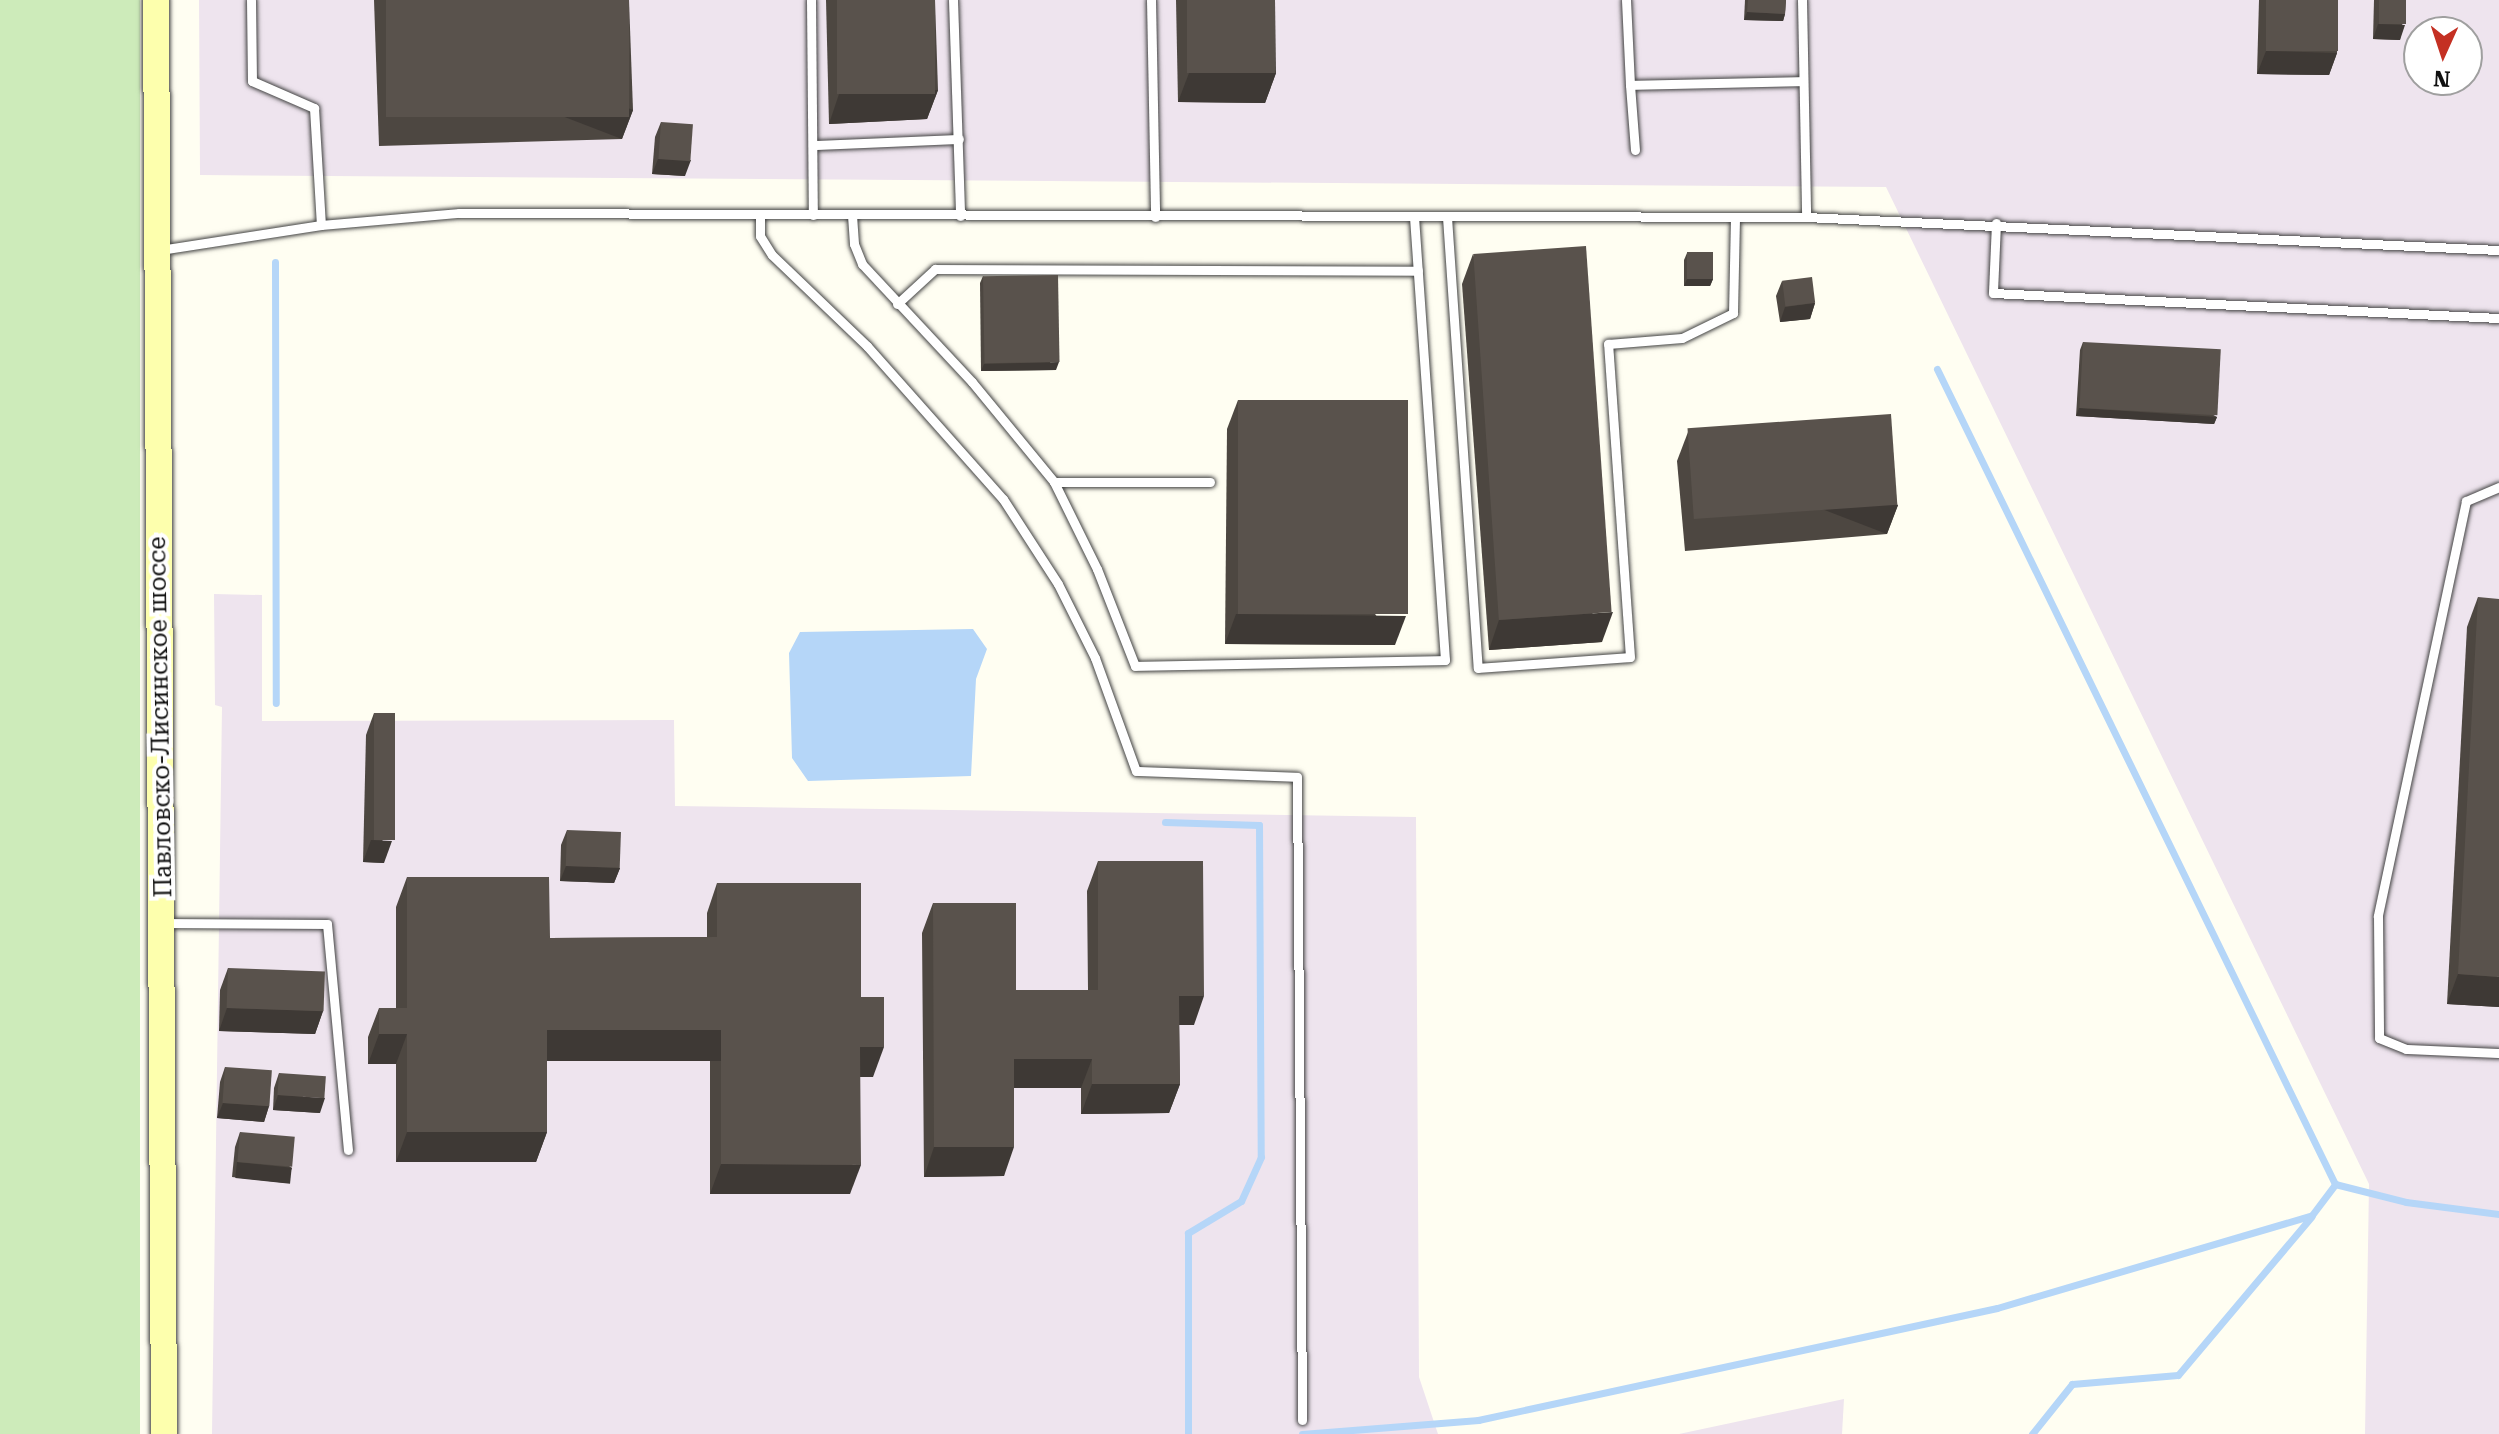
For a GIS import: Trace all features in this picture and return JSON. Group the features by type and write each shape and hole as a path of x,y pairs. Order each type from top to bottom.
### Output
{"main road":[{"name":"Павловско-Лисинское шоссе","path":"156,0 164,1434"}],"lane":[{"path":"251,0 252,81 314,108 321,225"},
{"path":"811,0 815,145 813,215"},
{"path":"953,0 960,216"},
{"path":"1151,0 1155,217"},
{"path":"1626,0 1635,150"},
{"path":"1802,0 1806,217"},
{"path":"1630,85 1803,81"},
{"path":"815,145 959,139"},
{"path":"156,250 321,225 459,213 1806,217 1996,223 2499,250"},
{"path":"760,215 760,236 772,255 867,346 1003,499 1058,584 1095,658 1136,771 1297,777 1302,1420"},
{"path":"852,215 854,244 862,264 972,382 1054,482 1097,569 1135,666 1445,660 1414,217"},
{"path":"1447,217 1478,668 1630,657 1608,344 1682,338 1733,313 1735,219"},
{"path":"1996,223 1993,293 2499,318"},
{"path":"897,304 935,269 1418,271"},
{"path":"1054,482 1210,482"},
{"path":"2499,487 2466,501 2378,916 2379,1038 2406,1049 2499,1053"},
{"path":"163,923 327,924 348,1150"}],"shaded area":[{"path":"199,0 2499,0 2499,1434 2365,1434 2369,1184 1886,187 200,175"},
{"path":"214,594 262,595 262,721 674,720 675,806 1416,817 1419,1377 1438,1434 212,1434 222,707 215,705"},
{"path":"1844,1399 1842,1434 1679,1434"}],"green space":[{"path":"0,0 140,0 140,1434 0,1434"}],"water":[{"path":"973,629 987,649 976,679 971,776 808,781 792,758 789,653 800,632"}],"building":[{"path":"386,0 629,0 629,117 386,117"},
{"path":"837,0 935,0 935,94 837,94"},
{"path":"1187,0 1275,0 1275,73 1187,73"},
{"path":"1748,0 1786,0 1785,14 1747,12"},
{"path":"2266,0 2338,0 2338,51 2266,51"},
{"path":"2379,0 2406,0 2403,24 2379,24"},
{"path":"661,122 693,124 690,161 658,159"},
{"path":"1586,246 1612,612 1499,620 1473,254"},
{"path":"1687,252 1713,252 1713,279 1687,279"},
{"path":"1058,275 1060,362 985,363 983,276"},
{"path":"1812,277 1815,303 1785,306 1782,281"},
{"path":"2083,342 2221,349 2217,415 2080,408"},
{"path":"1238,400 1408,400 1408,614 1238,614"},
{"path":"1891,414 1897,505 1694,519 1687,428"},
{"path":"2478,597 2499,599 2499,977 2458,974"},
{"path":"374,713 395,713 395,840 374,840"},
{"path":"567,830 621,832 620,868 566,866"},
{"path":"1098,861 1203,861 1204,996 1179,996 1180,1084 1092,1084 1092,1059 1014,1059 1014,1147 934,1147 933,903 1016,903 1016,990 1098,990"},
{"path":"407,877 549,877 550,938 717,937 717,883 861,883 861,997 884,997 884,1047 860,1047 861,1165 721,1164 721,1030 547,1030 547,1132 407,1132 407,1034 379,1034 379,1008 407,1008"},
{"path":"228,968 325,971 324,1011 227,1008"},
{"path":"225,1067 272,1070 269,1106 222,1103"},
{"path":"279,1073 326,1076 324,1098 277,1095"},
{"path":"240,1132 295,1137 292,1167 237,1162"}],"waterway":[{"path":"275,262 276,703"},
{"path":"1302,1434 1478,1420 1997,1308 2312,1215 2335,1184 1937,369"},
{"path":"1165,822 1259,825 1261,1157 1241,1201 1188,1233 1188,1434"},
{"path":"2335,1184 2406,1202 2499,1214"},
{"path":"2032,1434 2072,1384 2178,1375 2311,1217"}]}
